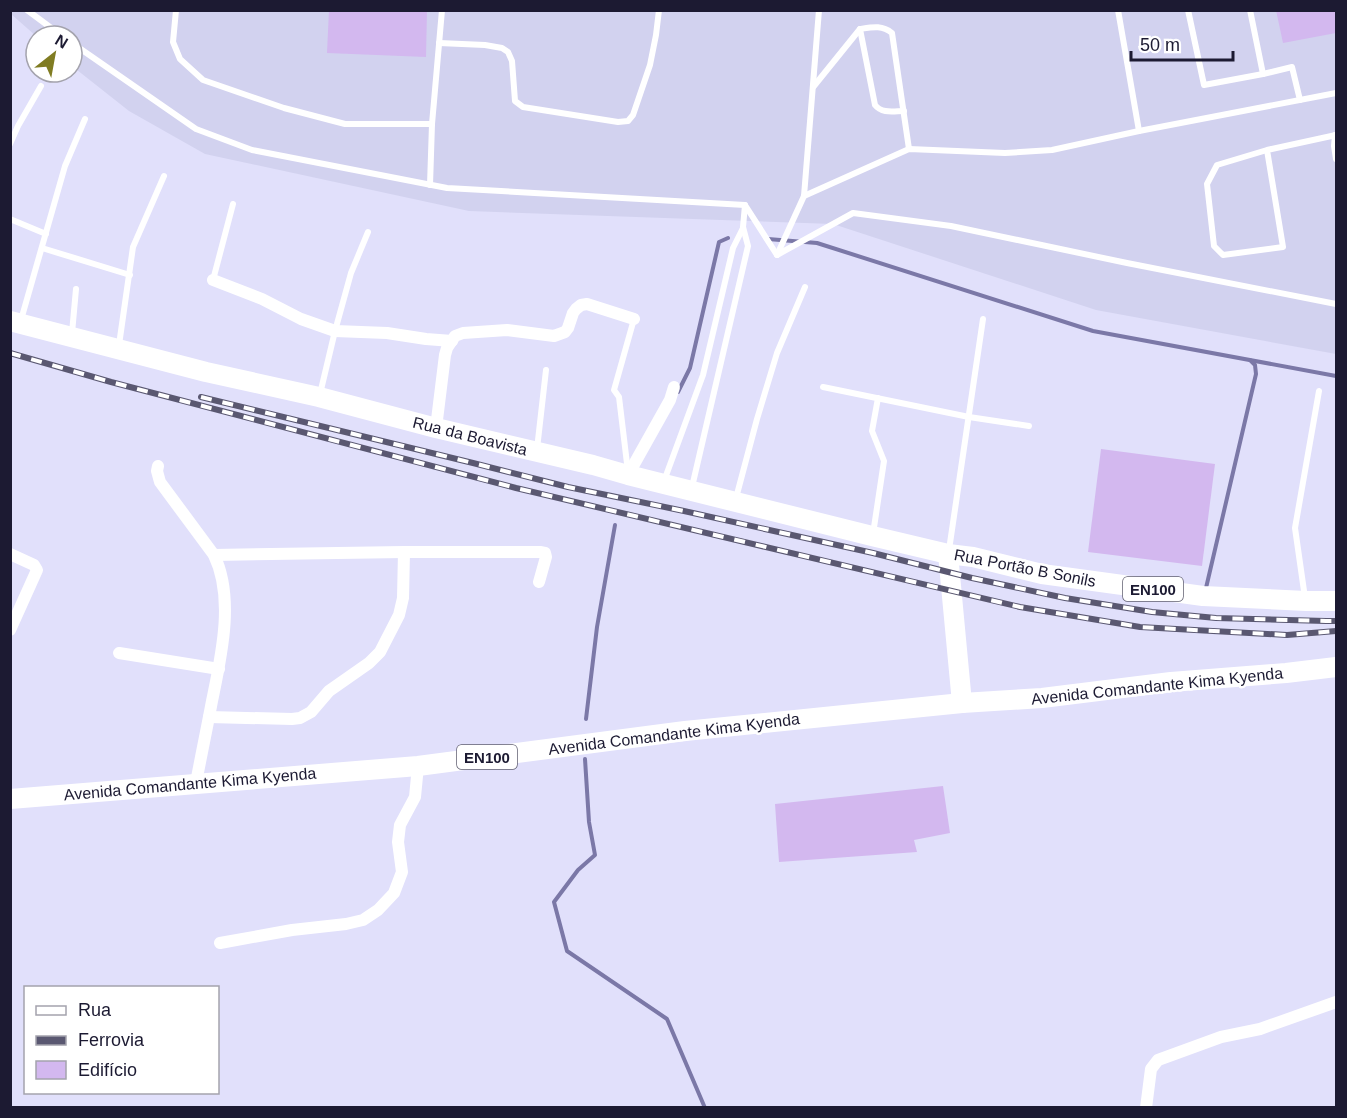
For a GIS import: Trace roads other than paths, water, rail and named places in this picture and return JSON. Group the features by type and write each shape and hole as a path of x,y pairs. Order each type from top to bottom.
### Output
{"main road":[{"name":"Rua da Boavista","path":"15,322 218,375 319,397 436,428 939,551"},
{"name":"Rua Portão B Sonils","path":"939,551 1042,574 1203,596 1336,601"},
{"path":"939,551 962,703"},
{"name":"Avenida Comandante Kima Kyenda","path":"10,799 418,766 685,731 962,703 1042,698 1161,683 1336,667"}],"street":[{"path":"213,280 262,299 301,319 335,331 387,333 452,341"},
{"path":"436,428 445,355 452,341 459,334 507,330 554,336 565,332 576,309 586,304 634,320"},
{"path":"628,475 670,400 674,387"},
{"path":"158,466 160,482 214,555 223,580 225,619 219,669 196,783"},
{"path":"209,717 292,719 306,716 329,691 369,663 380,652 399,615 405,581 404,552"},
{"path":"214,555 542,552 546,557 539,582"},
{"path":"10,554 34,565 37,570 10,630"},
{"path":"119,653 219,669"},
{"path":"220,943 292,930 346,924 363,920 378,910 394,893 402,872 398,842 400,825 415,797 418,766"},
{"path":"1146,1107 1151,1069 1158,1060 1221,1036 1260,1029 1336,1002"}],"lane":[{"path":"27,10 46,24"},
{"path":"176,10 173,42 180,59 204,80 284,108 345,124 432,124"},
{"path":"430,184 432,124 442,10"},
{"path":"439,43 485,45 502,48 508,52 512,61 515,101 523,106 618,122 628,120 633,115 650,65 659,10"},
{"path":"777,255 804,196 819,10"},
{"path":"1118,10 1139,131"},
{"path":"1188,10 1204,85 1292,67 1300,100"},
{"path":"1250,10 1263,74"},
{"path":"814,86 861,29 880,27 888,29 892,33 909,149"},
{"path":"861,29 877,109 904,111"},
{"path":"84,52 196,129 252,150 447,188 745,205"},
{"path":"10,144 41,86"},
{"path":"804,196 909,149 1005,153 1052,150 1336,93"},
{"path":"15,322 42,248 65,166 86,119"},
{"path":"1267,150 1282,247 1223,255 1214,246 1207,184 1217,165 1267,150 1336,135 1334,146 1336,159"},
{"path":"119,350 133,247 164,176"},
{"path":"213,280 233,204"},
{"path":"691,491 748,246 743,227 745,205"},
{"path":"745,205 777,255"},
{"path":"777,255 853,213 951,226 1336,304"},
{"path":"10,219 46,234"},
{"path":"663,484 703,375 733,248 743,227"},
{"path":"319,397 351,273 368,232"},
{"path":"42,248 130,275"},
{"path":"735,502 777,353 805,287"},
{"path":"72,336 75,289"},
{"path":"628,475 619,397 614,390 634,320"},
{"path":"939,551 969,417 983,320"},
{"path":"536,452 546,370"},
{"path":"823,387 969,417 1029,426"},
{"path":"1306,601 1295,528 1319,391"},
{"path":"873,536 884,461 872,431 878,398"}],"waterway":[{"path":"678,392 690,368 719,242 728,238"},
{"path":"768,239 817,243 1093,331 1336,376"},
{"path":"1206,588 1256,374 1255,365 1250,360"},
{"path":"586,719 597,627 615,525"},
{"path":"585,759 589,822 595,855 578,870 554,902 567,951 667,1019 705,1108"}],"railway":[{"path":"10,353 111,382 516,488 1020,607 1140,627 1287,635 1336,631"},
{"path":"201,397 568,487 873,553 1065,598 1152,612 1216,618 1336,621"}]}
